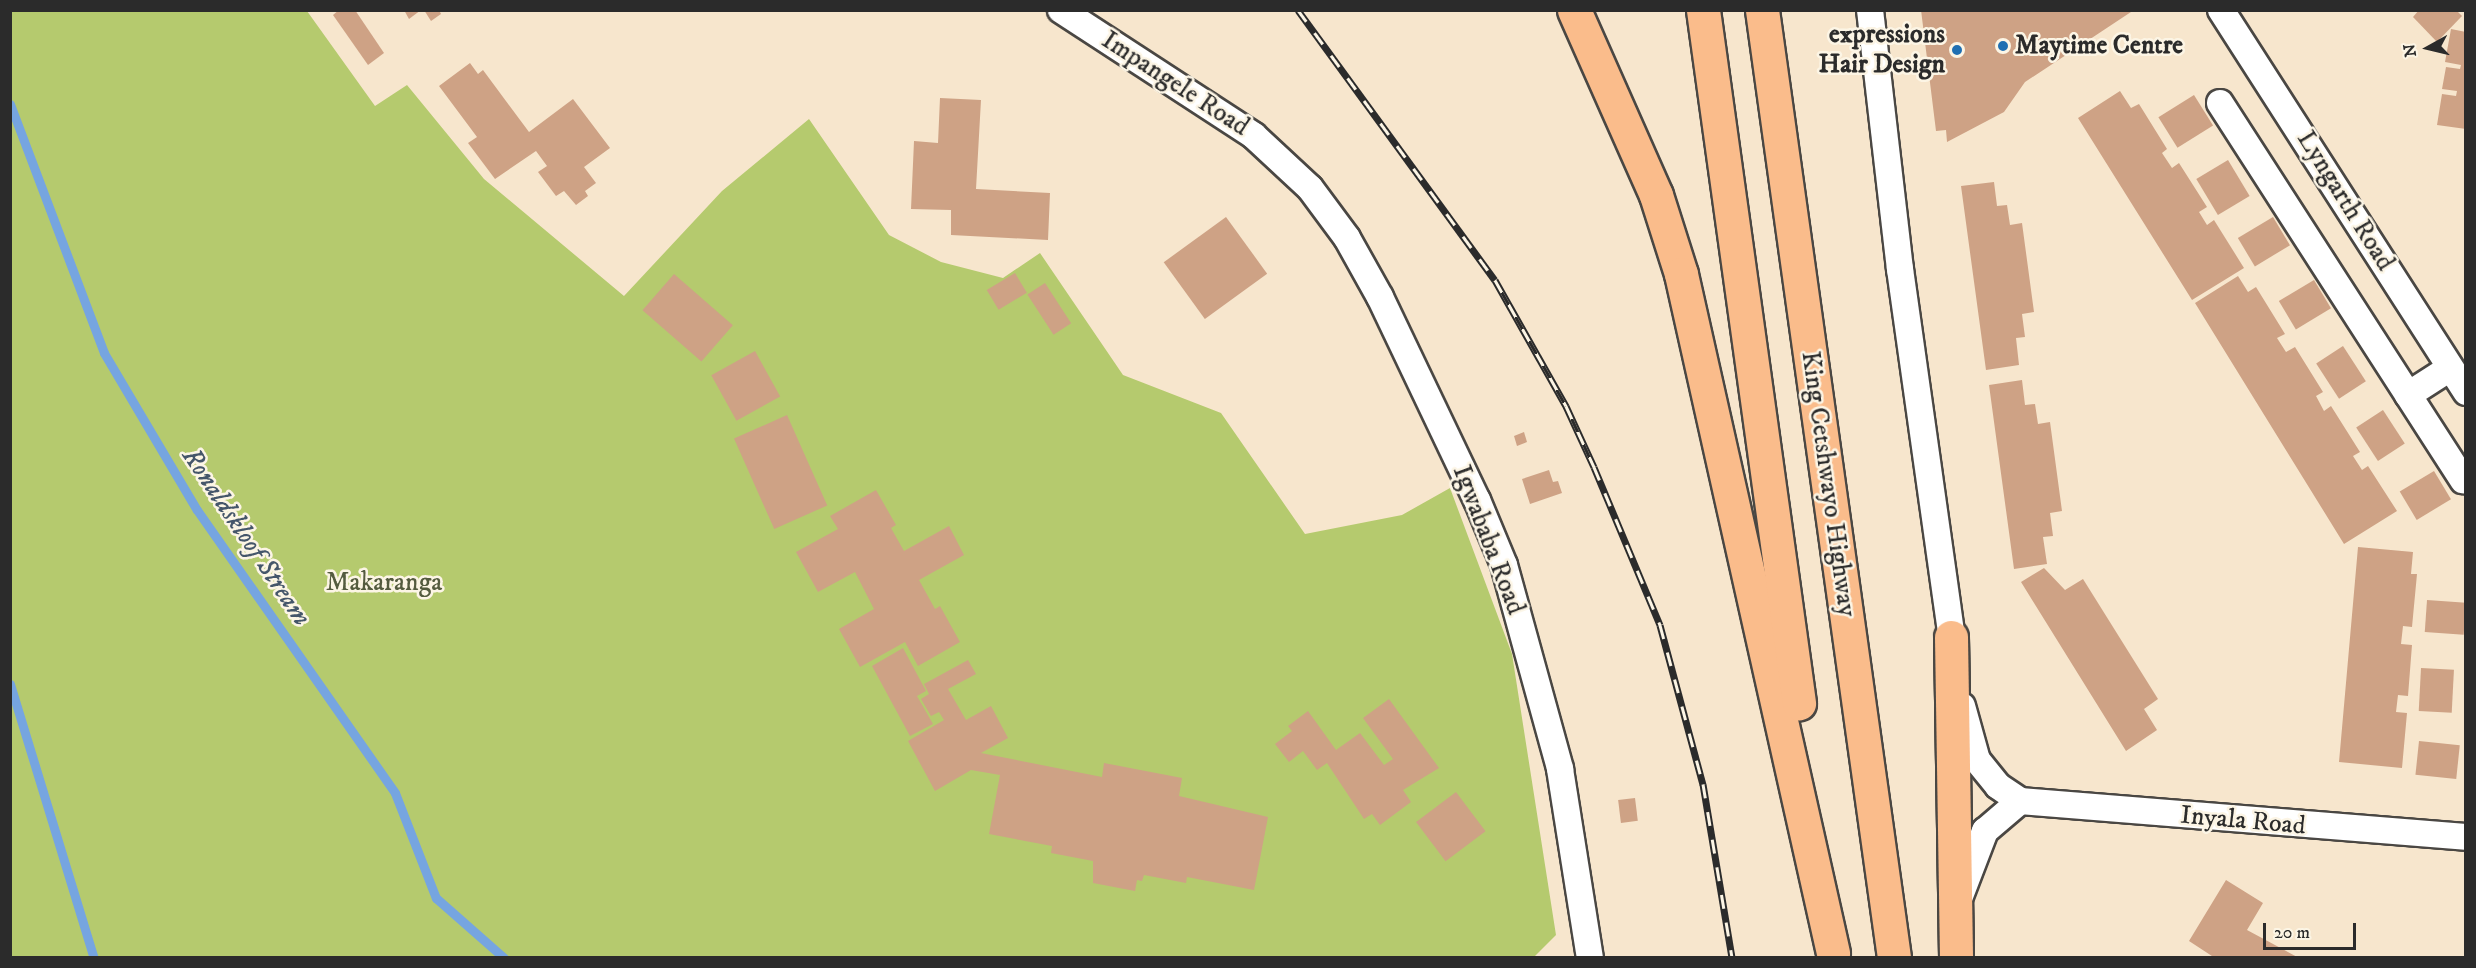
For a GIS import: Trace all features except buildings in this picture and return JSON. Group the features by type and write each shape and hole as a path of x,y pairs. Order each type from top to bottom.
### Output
{"highway":[{"path":"1574,10 1656,195 1681,274 1834,955"},
{"path":"1703,10 1834,955"},
{"name":"King Cetshwayo Highway","path":"1762,10 1894,957"},
{"path":"1951,637 1956,957"}],"street":[{"name":"Impangele Road","path":"1061,10 1217,110 1286,162"},
{"path":"1870,10 1900,269 1951,637 1970,746 1987,776 2020,801 1980,840 1956,906"},
{"name":"Lyngarth Road","path":"2221,10 2466,392"},
{"path":"2220,103 2463,480"},
{"name":"Igwababa Road","path":"1286,162 1347,238 1380,297 1478,500 1504,565 1560,769 1590,957"},
{"path":"2408,395 2450,368"},
{"name":"Inyala Road","path":"2020,801 2466,837"}],"green space":[{"name":"Makaranga","path":"10,11 307,11 375,106 407,85 484,179 624,296 722,191 809,119 889,235 941,262 1003,278 1040,253 1123,375 1221,413 1305,534 1402,515 1450,488 1512,654 1556,935 1533,958 11,957"}],"waterway":[{"name":"Ronaldskloof Stream","path":"10,104 104,353 197,510 395,793 436,898 504,958"},
{"path":"10,684 94,958"}],"railway":[{"path":"1298,10 1495,280 1566,406 1594,467 1660,625 1703,784 1732,958"}],"place":[{"name":"Maytime Centre","path":"2003,46"},
{"name":"expressions Hair Design","path":"1957,50"}]}
